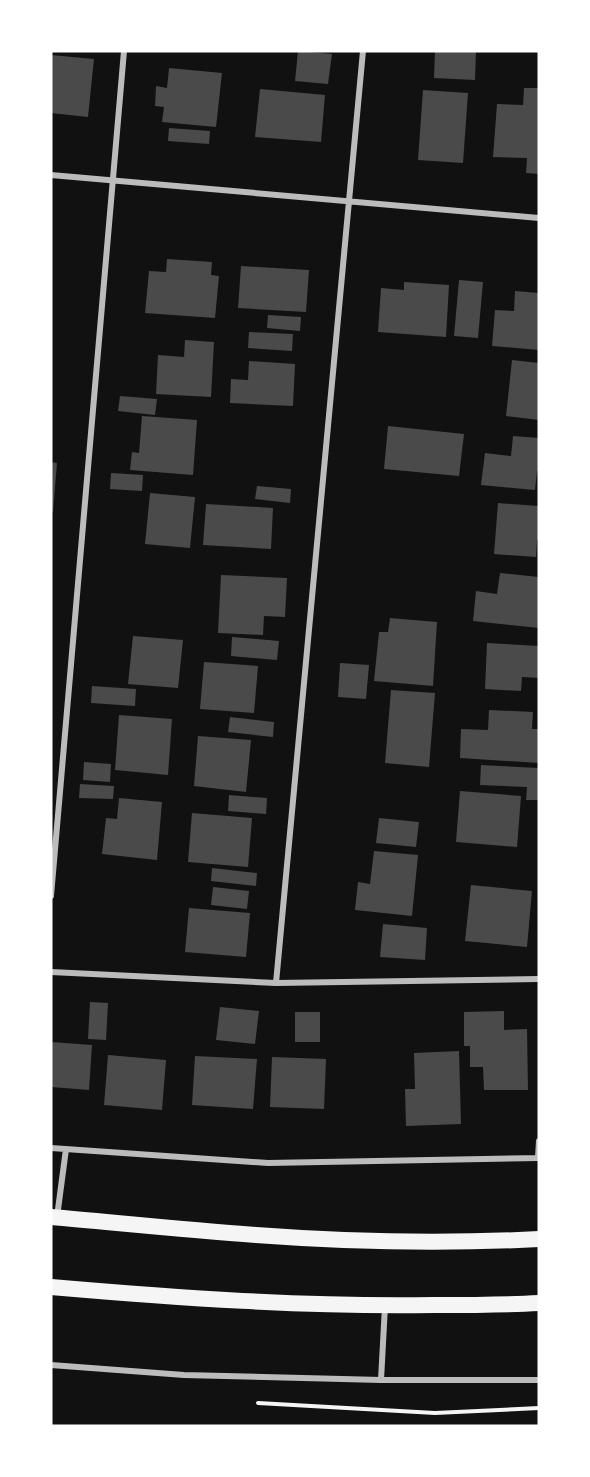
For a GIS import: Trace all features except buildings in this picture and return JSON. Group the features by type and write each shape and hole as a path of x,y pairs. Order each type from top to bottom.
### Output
{"highway":[{"path":"54,1217 258,1235 389,1242 539,1239"},
{"path":"51,1287 250,1302 385,1306 539,1303"}],"street":[{"path":"51,896 124,51"},
{"path":"276,983 363,51"},
{"path":"51,175 539,218"},
{"path":"51,972 276,983 539,979"},
{"path":"51,1148 268,1163 538,1158 539,1141"},
{"path":"54,1217 66,1149"},
{"path":"381,1380 385,1306"},
{"path":"51,1365 184,1375 381,1380 539,1380"}]}
